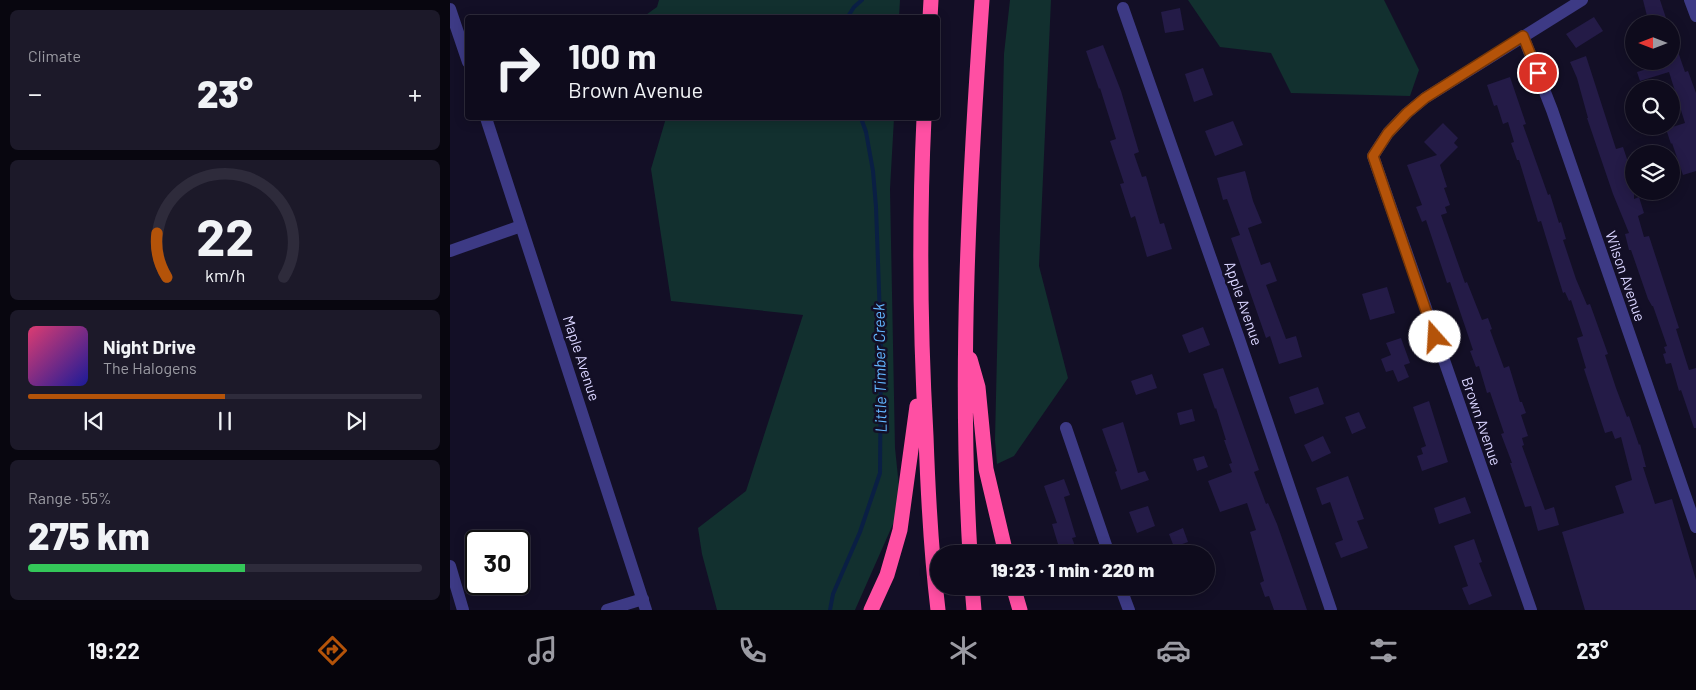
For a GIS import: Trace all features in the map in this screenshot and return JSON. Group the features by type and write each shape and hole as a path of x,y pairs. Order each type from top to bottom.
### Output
{"highway":[{"path":"930,15 931,0"},
{"path":"969,545 966,484 965,342 972,143 982,0"},
{"path":"924,120 920,201 922,370 928,486 938,610"},
{"path":"965,342 978,387 986,469 1004,545"},
{"path":"871,610 887,575 900,530 922,370"},
{"path":"973,595 974,610"},
{"path":"1016,595 1020,610"}],"street":[{"path":"1523,36 1582,0"},
{"path":"1690,0 1696,16"},
{"name":"Apple Avenue","path":"1123,8 1331,610"},
{"path":"450,9 465,53"},
{"name":"Brown Avenue","path":"1523,36 1425,98 1388,133 1373,156 1531,610"},
{"name":"Wilson Avenue","path":"1523,36 1552,110 1696,527"},
{"name":"Maple Avenue","path":"487,120 645,605"},
{"path":"450,251 521,226"},
{"path":"1066,428 1106,545"},
{"path":"450,566 463,610"},
{"path":"1123,595 1129,610"},
{"path":"607,610 645,605"}],"green space":[{"path":"659,0 900,0 899,15 646,15 657,7"},
{"path":"1010,0 1051,0 1039,266 1068,378 1014,456 997,464 995,440 1004,54"},
{"path":"1188,0 1384,0 1419,70 1410,96 1291,93 1271,53 1220,47"},
{"path":"665,120 894,120 890,189 895,448 901,506 855,610 717,610 702,554 698,528 746,491 803,315 671,301 651,169"}],"building":[{"path":"1643,0 1660,0 1665,15 1647,15"},
{"path":"1180,8 1184,30 1165,33 1161,12"},
{"path":"1594,17 1603,31 1576,48 1566,34"},
{"path":"1103,45 1121,91 1139,152 1134,154 1142,177 1146,176 1160,224 1164,223 1172,249 1147,257 1135,216 1131,218 1120,184 1124,183 1110,141 1116,139 1086,51"},
{"path":"1586,56 1616,149 1623,147 1625,153 1625,200 1640,200 1644,213 1638,216 1644,237 1649,236 1679,328 1676,329 1689,370 1696,368 1696,428 1694,428 1681,390 1679,391 1671,363 1666,364 1663,354 1666,353 1664,347 1667,346 1631,250 1629,250 1625,234 1629,233 1613,194 1587,118 1577,78 1570,62"},
{"path":"1680,57 1685,72 1688,71 1696,93 1696,171 1683,175 1680,166 1680,145 1671,144 1668,135 1680,135 1680,125 1685,123 1680,107 1680,80 1672,80 1669,72 1640,80 1637,72 1644,70 1680,70"},
{"path":"1203,68 1213,95 1194,102 1185,74"},
{"path":"1510,77 1526,124 1523,125 1548,195 1550,194 1559,223 1561,222 1566,239 1563,240 1576,279 1587,305 1590,304 1608,354 1605,355 1616,388 1640,444 1646,467 1643,467 1655,504 1672,499 1696,580 1696,610 1585,610 1562,532 1624,513 1615,486 1632,480 1621,437 1615,439 1612,431 1605,433 1584,369 1586,368 1577,338 1583,336 1571,300 1569,301 1565,292 1563,293 1541,221 1538,222 1519,160 1517,160 1511,143 1514,142 1508,122 1503,124 1497,105 1494,106 1487,85"},
{"path":"1233,121 1243,145 1215,156 1205,131"},
{"path":"1443,123 1458,138 1454,143 1458,147 1440,165 1447,187 1444,188 1450,205 1445,207 1447,213 1441,215 1465,283 1467,282 1482,320 1488,318 1492,329 1490,330 1504,368 1509,366 1520,402 1522,402 1526,413 1521,415 1528,436 1522,438 1524,445 1522,446 1545,510 1554,507 1559,525 1538,531 1531,506 1525,507 1501,434 1504,433 1490,392 1487,393 1479,366 1476,367 1470,351 1473,350 1450,282 1447,283 1426,220 1422,222 1416,207 1422,205 1407,165 1437,155 1424,142"},
{"path":"1245,171 1253,201 1262,223 1248,228 1261,265 1270,262 1277,281 1266,285 1286,339 1296,336 1302,357 1279,364 1270,336 1266,338 1231,238 1240,235 1227,199 1223,200 1217,178"},
{"path":"1387,287 1395,313 1370,320 1362,294"},
{"path":"1203,327 1210,345 1189,353 1182,335"},
{"path":"1401,338 1410,363 1404,365 1409,377 1398,382 1393,370 1386,372 1381,359 1391,355 1386,343"},
{"path":"1223,368 1259,470 1254,472 1266,504 1268,503 1277,524 1307,610 1274,610 1269,596 1265,597 1260,583 1264,581 1250,532 1256,530 1247,503 1220,512 1208,481 1232,472 1229,464 1232,463 1224,440 1226,440 1203,374"},
{"path":"1152,374 1157,388 1136,395 1131,381"},
{"path":"1318,387 1324,404 1295,414 1289,397"},
{"path":"1429,401 1448,462 1422,471 1417,456 1423,454 1421,448 1426,446 1413,407"},
{"path":"1192,409 1195,421 1180,425 1177,413"},
{"path":"1359,412 1366,428 1352,434 1345,417"},
{"path":"1123,422 1138,473 1145,471 1149,480 1121,490 1115,472 1117,471 1102,429"},
{"path":"1323,436 1331,453 1312,462 1304,445"},
{"path":"1204,456 1208,467 1197,471 1193,459"},
{"path":"1348,476 1364,519 1357,521 1368,548 1341,558 1335,543 1343,540 1330,502 1322,505 1316,488"},
{"path":"1064,479 1070,495 1064,497 1076,537 1072,538 1075,545 1058,545 1052,524 1057,523 1044,486"},
{"path":"1465,497 1471,513 1439,524 1434,508"},
{"path":"1148,506 1155,526 1137,533 1129,512"},
{"path":"1183,528 1188,542 1173,545 1169,534"},
{"path":"1474,539 1482,562 1479,563 1492,596 1469,605 1462,588 1468,586 1454,546"}],"waterway":[{"name":"Little Timber Creek","path":"849,15 862,0"},
{"name":"Little Timber Creek","path":"830,610 833,594 860,532 880,473 881,345 876,207 873,171 866,132 862,120"}],"route":[{"path":"1435,337 1373,156 1388,133 1425,98 1523,36 1538,73"}]}
